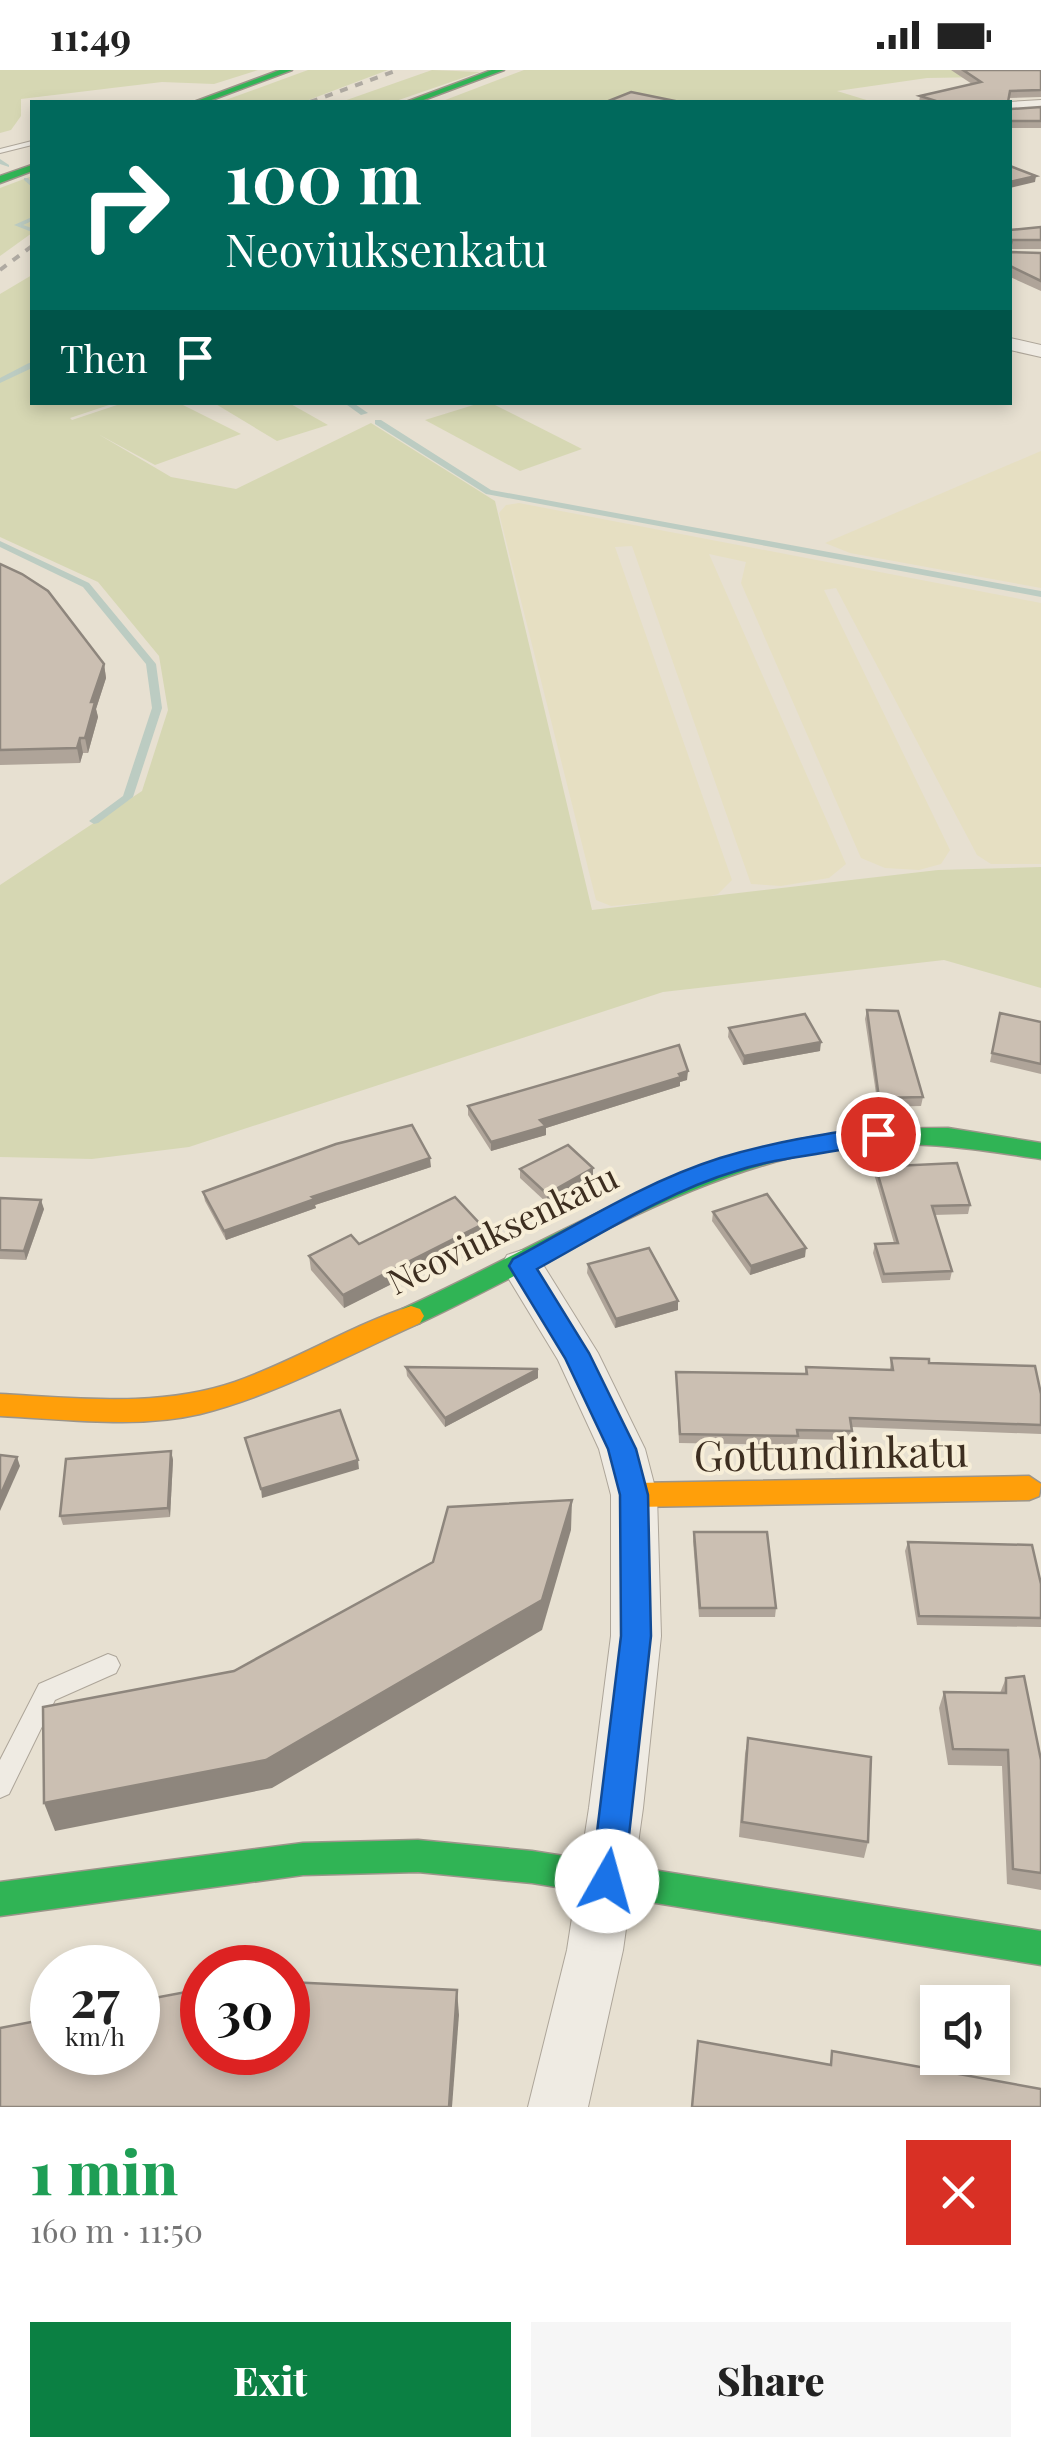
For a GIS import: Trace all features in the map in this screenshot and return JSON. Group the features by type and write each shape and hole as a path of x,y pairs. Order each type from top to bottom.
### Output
{"street":[{"path":"205,100 288,70"},
{"path":"417,100 500,70"},
{"path":"1012,107 1041,106"},
{"path":"0,180 30,169"},
{"path":"1012,344 1041,351"},
{"name":"Neoviuksenkatu","path":"0,1406 82,1412 218,1399 522,1266 641,1202 724,1166 786,1148 906,1132 965,1136 1041,1152"},
{"path":"522,1266 583,1369 622,1449 634,1495 636,1636 607,1881 558,2107"},
{"name":"Gottundinkatu","path":"634,1495 1029,1488"},
{"path":"0,1899 301,1860 379,1855 546,1867 607,1881 1041,1948"}],"lane":[{"path":"0,151 30,144"},
{"path":"0,1786 47,1692 108,1665"}],"shaded area":[{"path":"1041,451 1041,588 850,553 825,543"},
{"path":"519,503 1041,603 1041,864 991,864 977,855 836,588 824,590 950,850 941,864 919,870 885,868 861,858 741,583 746,562 709,554 846,864 829,878 781,886 751,884 632,546 615,547 732,880 718,894 704,898 611,906 596,900 499,513 506,505"}],"green space":[{"path":"0,70 258,70 214,84 162,82 21,99 21,116 11,130 0,133"},
{"path":"308,70 388,70 309,100 226,100"},
{"path":"432,70 480,72 399,100 347,100"},
{"path":"524,70 1041,70 1041,76 927,78 837,91 866,100 445,100"},
{"path":"30,177 30,234 0,256 0,188"},
{"path":"30,276 30,405 109,405 72,420 117,405 183,405 241,434 155,465 98,434 171,477 236,489 371,423 495,501 592,910 938,870 1041,867 1041,988 944,960 663,992 189,1147 92,1159 0,1157 0,885 142,791 168,710 159,656 98,582 0,537 0,294"},
{"path":"217,405 293,405 328,425 277,441"},
{"path":"474,405 495,405 582,449 520,471 425,420"}],"building":[{"path":"963,70 1041,70 1041,90 1010,91 1008,100 933,100 920,96 981,82"},
{"path":"631,92 670,100 611,100"},
{"path":"1041,107 1041,121 1012,121 1012,109"},
{"path":"1012,167 1036,176 1012,182"},
{"path":"1041,227 1041,240 1012,240 1012,230"},
{"path":"1012,252 1041,253 1041,281 1012,267"},
{"path":"0,564 48,591 104,664 91,702 95,702 85,738 80,738 77,748 0,750"},
{"path":"867,1010 898,1011 923,1097 879,1098"},
{"path":"1000,1013 1041,1022 1041,1064 992,1053"},
{"path":"805,1014 821,1042 744,1056 729,1028"},
{"path":"679,1045 688,1071 679,1074 681,1077 540,1120 546,1126 491,1142 468,1106"},
{"path":"412,1125 430,1158 224,1231 203,1192 336,1144"},
{"path":"568,1145 593,1168 547,1194 520,1169"},
{"path":"884,1150 894,1166 957,1163 970,1205 932,1206 952,1271 884,1274 875,1244 898,1243 871,1151"},
{"path":"767,1194 806,1248 751,1266 713,1212"},
{"path":"455,1197 481,1225 343,1295 309,1256 351,1235 359,1244"},
{"path":"0,1198 41,1200 24,1251 0,1250"},
{"path":"649,1248 678,1301 616,1319 588,1264"},
{"path":"891,1358 1035,1366 1041,1394 1041,1425 850,1418 852,1431 797,1430 798,1436 680,1434 676,1372 807,1374 806,1367 893,1370"},
{"path":"406,1367 538,1369 445,1418"},
{"path":"340,1410 358,1460 261,1489 245,1438"},
{"path":"171,1451 168,1508 60,1516 66,1459"},
{"path":"0,1455 17,1457 0,1496"},
{"path":"572,1500 542,1600 266,1760 44,1803 43,1707 234,1671 433,1562 448,1507"},
{"path":"694,1532 767,1532 776,1608 700,1608"},
{"path":"908,1542 1032,1545 1041,1584 1041,1618 919,1616"},
{"path":"1024,1676 1041,1760 1041,1873 1013,1869 1008,1750 953,1749 944,1692 1006,1693 1006,1678"},
{"path":"748,1738 871,1757 868,1842 742,1822"},
{"path":"310,1983 457,1990 449,2107 0,2107 0,2028 30,2022 30,2075 160,2075 160,1997 180,1993 180,2075 310,2075"},
{"path":"698,2041 831,2065 832,2051 920,2067 920,2075 964,2075 1041,2089 1041,2107 692,2107"}],"waterway":[{"path":"0,161 7,166"},
{"path":"26,179 30,183"},
{"path":"30,220 17,225 30,229"},
{"path":"0,381 30,366"},
{"path":"351,405 364,413"},
{"path":"378,422 489,492 1041,594"},
{"path":"0,544 86,585 151,664 157,708 128,797 94,821"}],"railway":[{"path":"316,100 398,70"},
{"path":"0,270 30,248"}],"traffic: fast":[{"path":"205,100 288,70"},
{"path":"417,100 500,70"},
{"path":"0,180 30,169"},
{"path":"411,1316 640,1205 712,1174 786,1150 864,1137 948,1136 1041,1151"},
{"path":"0,1899 303,1859 418,1856 532,1867 1041,1948"}],"traffic: slow":[{"path":"0,1405 110,1411 196,1404 244,1390 411,1316"},
{"path":"634,1495 1029,1488"}],"route":[{"path":"607,1881 636,1636 634,1495 622,1449 576,1353 522,1266 641,1202 724,1166 786,1148 878,1134"}]}
